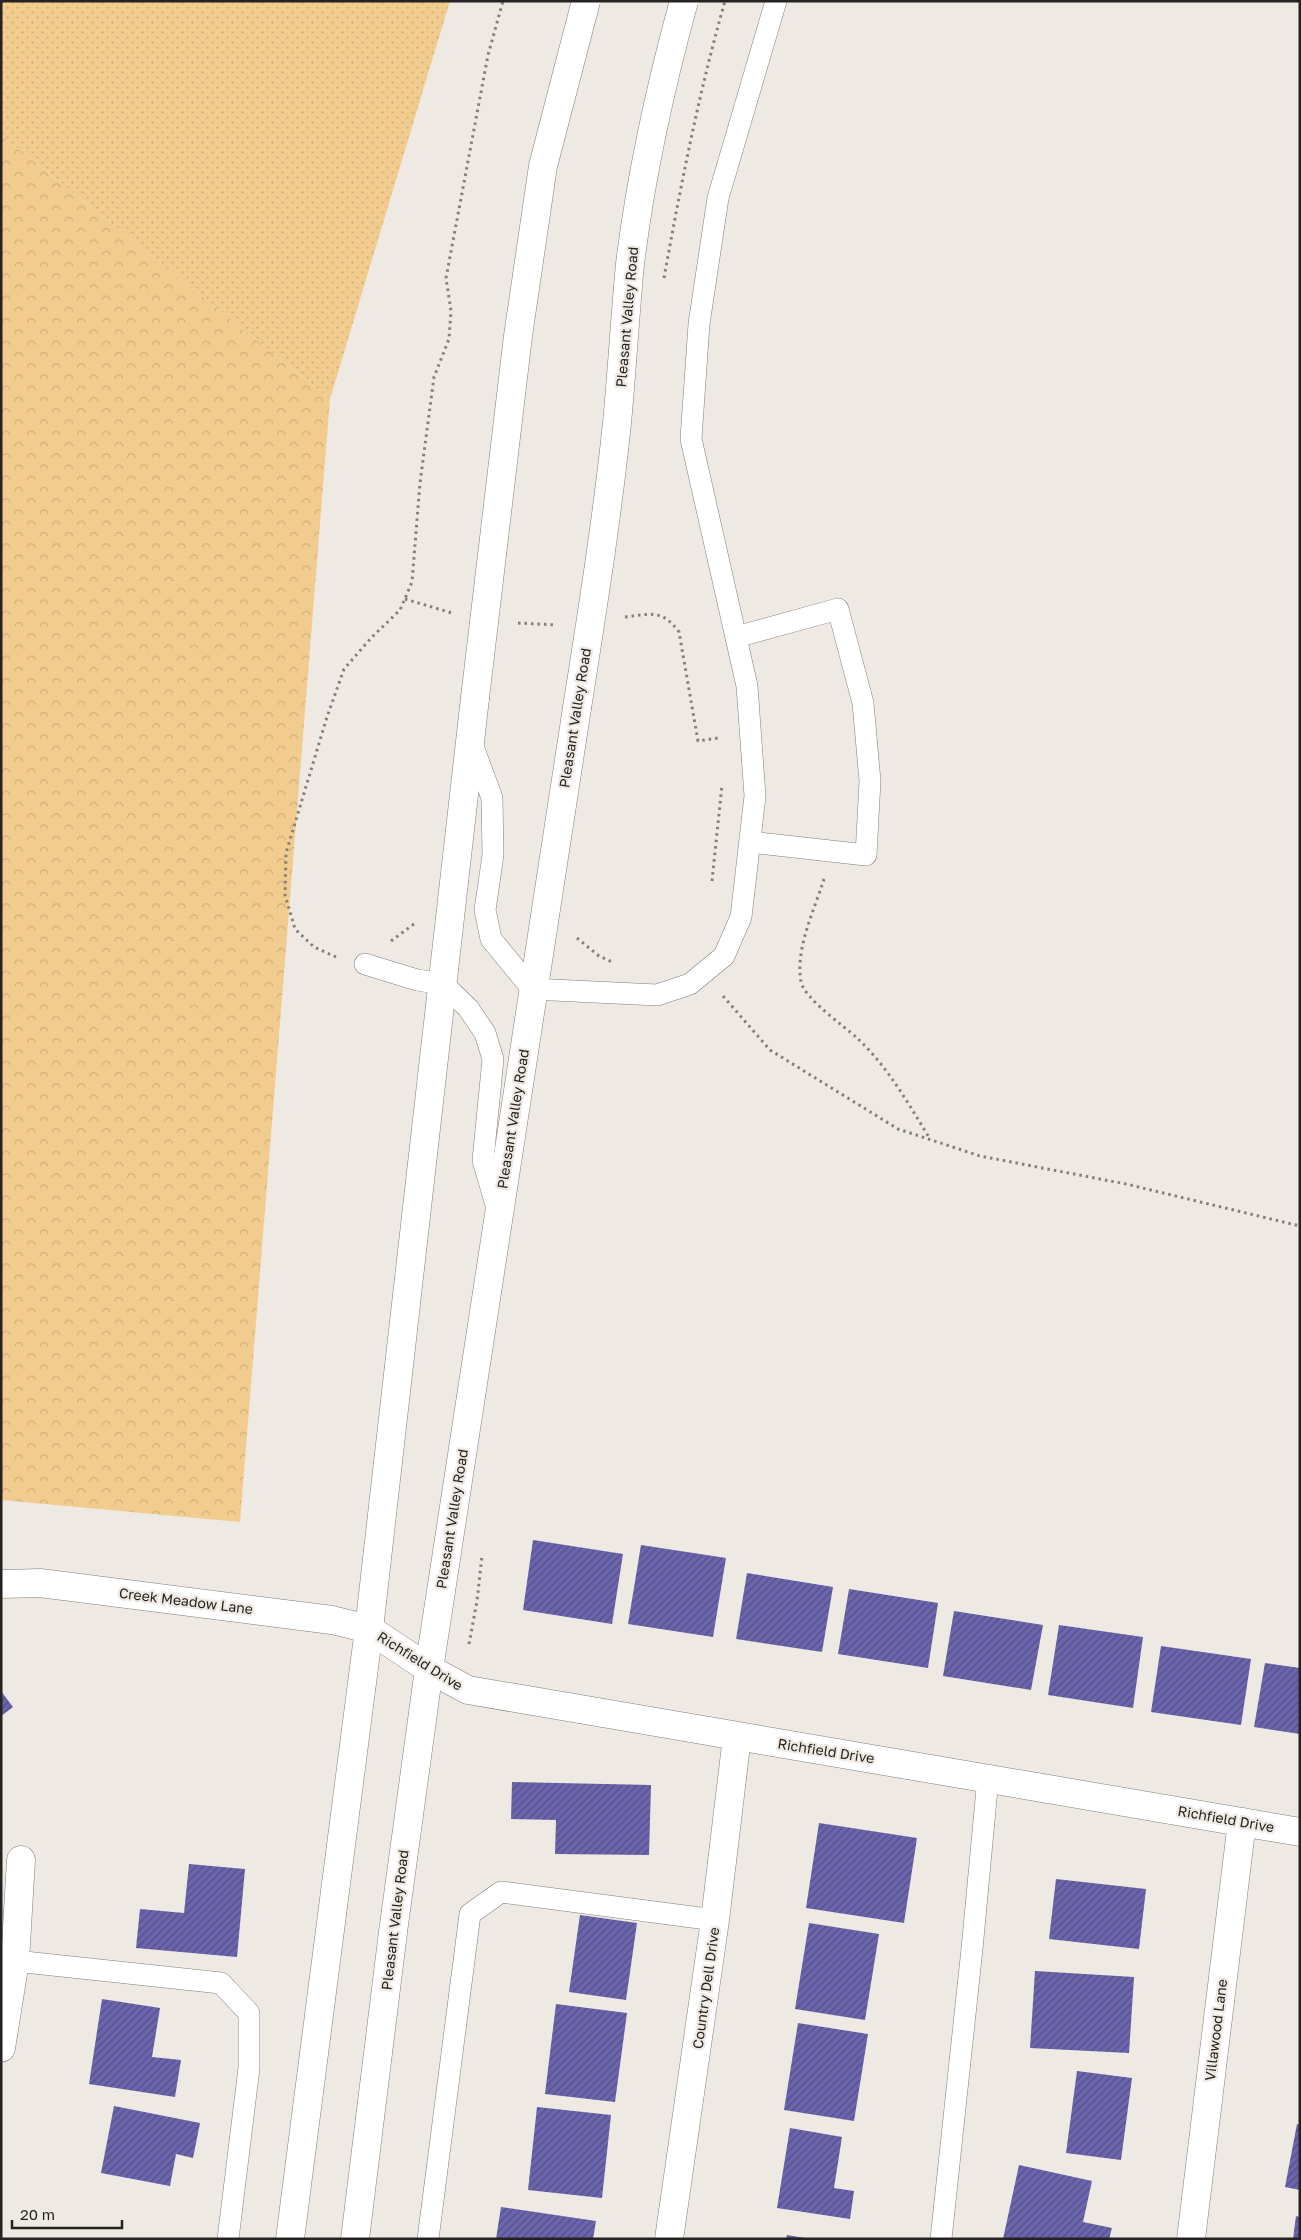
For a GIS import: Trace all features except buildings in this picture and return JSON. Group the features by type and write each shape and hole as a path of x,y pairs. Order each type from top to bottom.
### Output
{"main road":[{"path":"290,2239 369,1629 518,336 543,166 586,1"},
{"name":"Pleasant Valley Road","path":"356,2239 392,1932 429,1669 532,989 600,559 617,424 630,264 647,150 666,67 684,1"},
{"name":"Creek Meadow Lane","path":"1,1584 40,1583 332,1620 369,1629"},
{"name":"Richfield Drive","path":"369,1629 429,1669 468,1690 1300,1832"},
{"name":"Country Dell Drive","path":"669,2239 715,1920 737,1737"},
{"name":"Villawood Lane","path":"1191,2239 1242,1822"},
{"path":"1,2048 15,1961 21,1860"}],"lane":[{"path":"471,738 492,798 492,855 485,910 491,939 532,989 657,995 690,984 724,956 741,917 750,842 755,796 751,731 747,686 691,439 699,324 718,198 776,1"},
{"path":"736,637 838,609 863,703 870,781 866,855 750,842"},
{"path":"365,964 417,980 443,984 468,1008 485,1034 493,1059 483,1160 498,1215"},
{"path":"940,2239 972,1949 988,1778"},
{"path":"428,2239 470,1914 501,1892 715,1920"},
{"path":"15,1961 221,1983 249,2013 248,2068 228,2239"}],"path":[{"path":"365,964 344,961 314,947 295,929 285,895 286,853 327,717 344,669 372,637 400,610 412,582 420,483 434,377 449,339 451,311 446,278 488,55 503,1"},
{"path":"405,599 458,614"},
{"path":"620,618 657,614 670,620 679,632 698,741 718,738 722,746"},
{"path":"513,622 532,625 557,625"},
{"path":"712,888 722,784"},
{"path":"832,851 800,954 802,984 820,1007 857,1038 885,1067 931,1139"},
{"path":"577,938 599,956 614,963"},
{"path":"703,973 770,1050 898,1128 980,1156 1126,1184 1300,1226"}],"green space":[{"path":"1,1 450,1 330,399 1,135"},
{"path":"1,135 330,399 240,1522 1,1500"}]}
